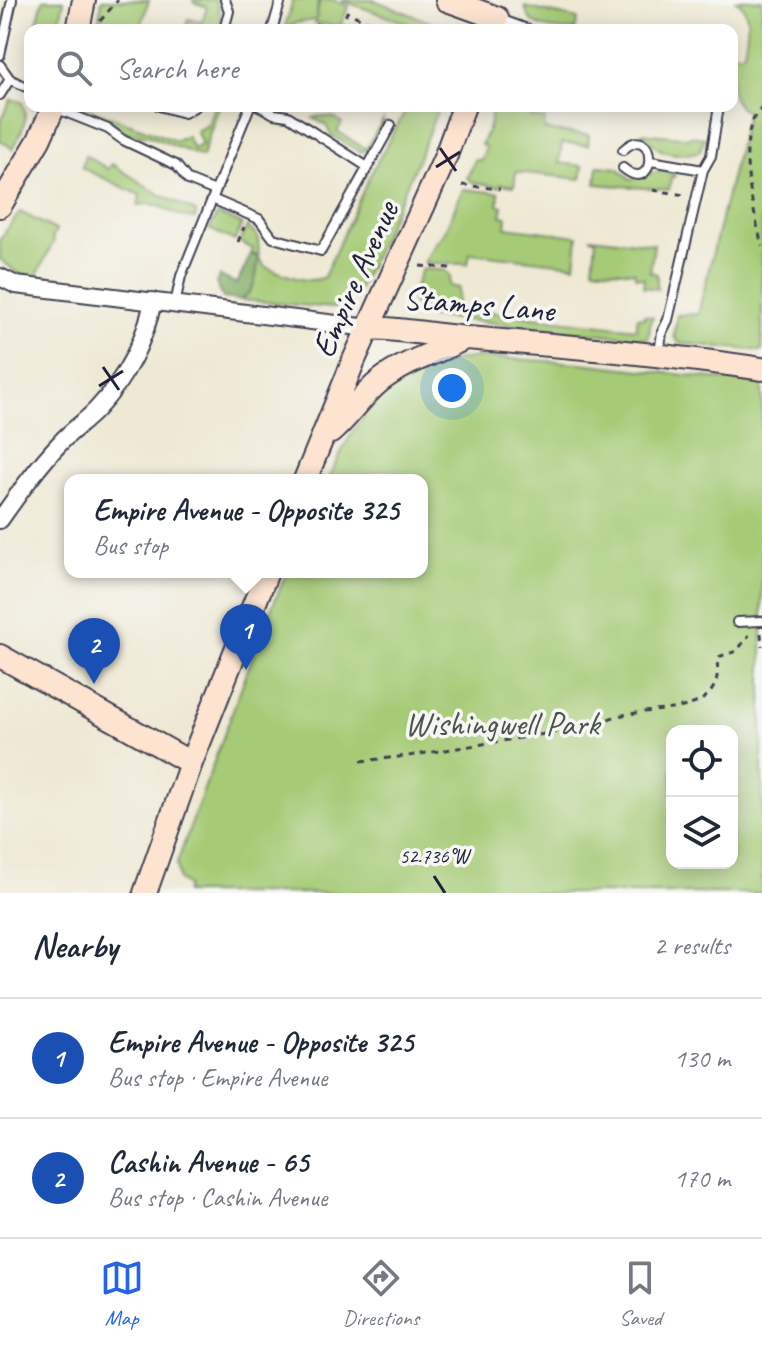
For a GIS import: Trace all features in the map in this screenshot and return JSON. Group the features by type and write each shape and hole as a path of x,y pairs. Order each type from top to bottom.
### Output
{"main road":[{"path":"79,24 84,0"},
{"path":"447,0 498,16"},
{"path":"0,206 39,140 51,112"},
{"name":"Empire Avenue","path":"308,474 462,112"},
{"name":"Stamps Lane","path":"369,328 659,354 762,369"},
{"path":"323,439 380,381 465,338"},
{"path":"149,890 191,763 265,578"},
{"path":"0,656 191,763"}],"street":[{"name":"Stamps Lane","path":"0,277 16,285 369,328"},
{"path":"0,520 42,464 116,386 140,346 153,301"}],"lane":[{"path":"0,55 12,0"},
{"path":"225,0 229,11 226,24"},
{"path":"274,24 281,0"},
{"path":"0,65 10,79 24,86"},
{"path":"0,95 10,79"},
{"path":"68,112 176,165 188,180 259,219 273,238 321,251 391,125"},
{"path":"175,304 181,276 248,112"},
{"path":"270,112 288,116 366,166"},
{"path":"659,354 703,170 711,156 718,112"},
{"path":"623,150 632,143 642,144 649,151 651,161 642,173 632,174 623,168"},
{"path":"651,161 703,170"},
{"path":"737,622 761,621"}],"path":[{"path":"99,24 118,0"},
{"path":"346,24 347,12 373,24"},
{"path":"762,106 750,130 748,160 750,202 762,246"},
{"path":"462,185 500,189"},
{"path":"653,190 697,197"},
{"path":"420,266 451,268"},
{"path":"361,761 595,726 701,700 716,687 717,660 737,651 761,621"}],"green space":[{"path":"43,0 64,0 59,24 37,24"},
{"path":"102,0 149,0 142,24 98,24"},
{"path":"216,0 220,24 187,24 188,19 202,22 207,7 193,2"},
{"path":"293,0 318,0 316,19 320,0 333,0 349,6 341,24 315,23 315,20 286,24"},
{"path":"341,0 374,0 435,24 409,24"},
{"path":"736,0 762,0 762,351 679,343 674,337 677,315 698,314 747,112 738,106 738,54 744,51 747,30 747,16"},
{"path":"525,7 578,19 577,24 538,24 528,15"},
{"path":"11,99 22,102 24,126 13,149 0,140 0,123"},
{"path":"88,112 98,112 176,141 187,136 193,149 202,144 196,131 208,125 212,112 217,112 202,157 149,136 126,133 112,121"},
{"path":"405,112 437,112 358,291 351,292 345,305 333,308 241,300 253,285 258,262 258,255 251,254 253,249 240,242 247,226 258,237 259,258 265,267 302,279 324,277 370,175"},
{"path":"492,112 530,112 530,117 545,119 544,130 589,135 588,145 562,143 559,163 583,166 581,179 516,172 514,186 474,183 467,178 475,160 481,160 486,147 481,145"},
{"path":"313,118 335,118 342,123 337,131 366,149 383,120 383,124 374,143 366,150 361,152 331,135 326,125"},
{"path":"642,133 705,138 699,152 674,154 660,150"},
{"path":"85,155 108,169 112,164 157,193 196,212 195,219 152,204 138,206 140,195 82,168"},
{"path":"598,166 618,168 630,179 660,171 675,176 671,178 669,190 596,184"},
{"path":"463,189 499,193 498,205 503,206 501,216 507,217 506,227 578,236 575,265 470,253 468,264 424,263 444,233"},
{"path":"20,212 56,230 54,241 36,277 19,274 0,259 0,239"},
{"path":"218,214 242,224 235,241 209,229"},
{"path":"590,237 654,244 650,272 657,274 657,289 643,287 644,278 635,277 635,272 593,268 596,240"},
{"path":"251,254 259,258 250,291 241,300 223,298 216,283 220,276 237,284"},
{"path":"422,269 444,270 450,275 449,286 459,288 457,308 636,329 638,317 644,318 644,315 653,317 648,339 427,316 417,311 411,296"},
{"name":"Wishingwell Park","path":"478,357 580,363 762,384 762,893 185,893 187,886 179,880 177,863 263,628 284,578 428,578 428,474 331,474 353,431 368,411 402,381 423,370"}],"place":[{"name":"Empire Avenue - Opposite 325","path":"246,670"},
{"name":"Cashin Avenue - 65","path":"94,684"}]}
